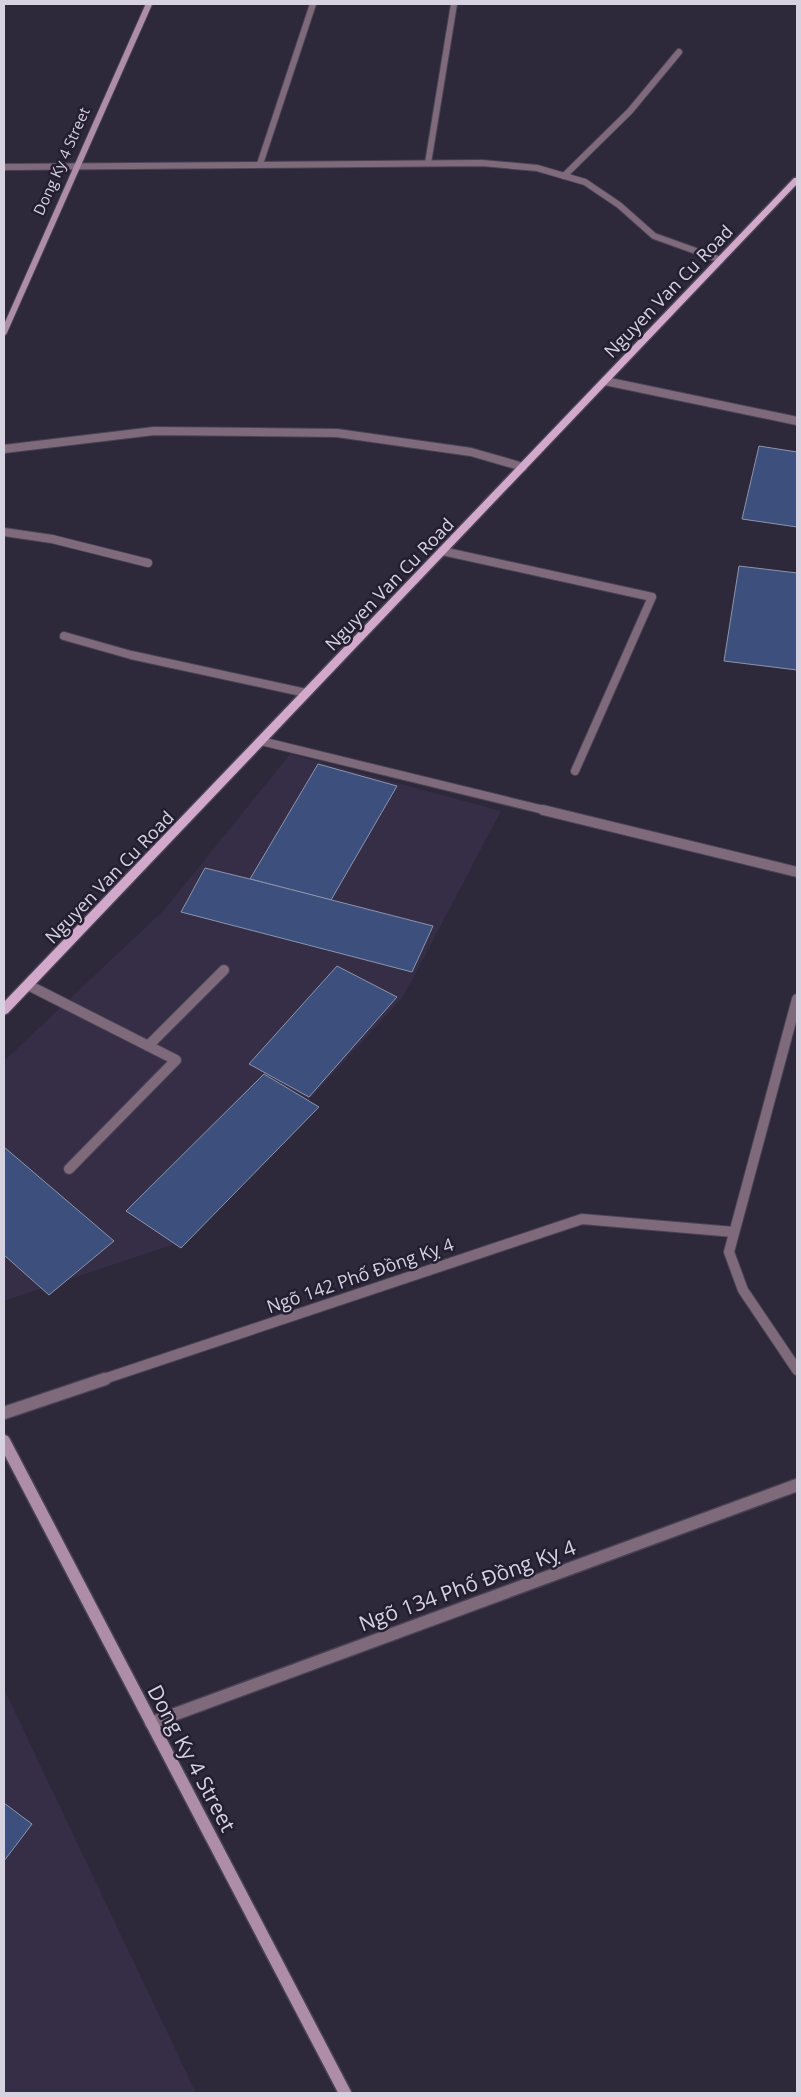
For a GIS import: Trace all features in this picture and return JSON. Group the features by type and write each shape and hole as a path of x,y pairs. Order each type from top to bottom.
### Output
{"main road":[{"name":"Nguyen Van Cu Road","path":"4,1010 797,180"}],"street":[{"name":"Dong Ky 4 Street","path":"4,332 150,4"},
{"path":"260,164 313,4"},
{"path":"428,163 454,4"},
{"path":"564,176 630,111 679,52"},
{"path":"4,167 428,163 482,163 528,167 585,182 619,205 654,236 721,260"},
{"path":"605,381 797,421"},
{"path":"4,449 154,431 337,433 429,444 471,452 523,466"},
{"path":"4,532 52,539 148,563"},
{"path":"442,551 652,597 576,771"},
{"path":"64,636 131,655 306,693"},
{"path":"261,741 797,872"},
{"path":"148,1046 224,970"},
{"path":"28,985 176,1060 69,1170"},
{"path":"797,999 729,1252 743,1290 797,1370"},
{"name":"Ngõ 142 Phố Đồng Kỵ 4","path":"4,1413 582,1219 734,1232"},
{"name":"Dong Ky 4 Street","path":"4,1442 345,2093"},
{"name":"Ngõ 134 Phố Đồng Kỵ 4","path":"152,1723 797,1485"}],"shaded area":[{"path":"290,754 501,811 403,997 178,1243 4,1301 4,1061 165,909"},
{"path":"4,1689 196,2093 4,2093"}],"building":[{"path":"759,446 797,452 797,527 742,519"},
{"path":"739,566 797,573 797,670 724,661"},
{"path":"318,764 397,786 331,900 250,879"},
{"path":"205,868 433,926 412,972 181,912"},
{"path":"337,966 397,997 309,1097 249,1064"},
{"path":"264,1074 319,1107 181,1248 126,1211"},
{"path":"4,1147 114,1241 49,1295 4,1255"},
{"path":"4,1803 32,1824 4,1861"}]}
